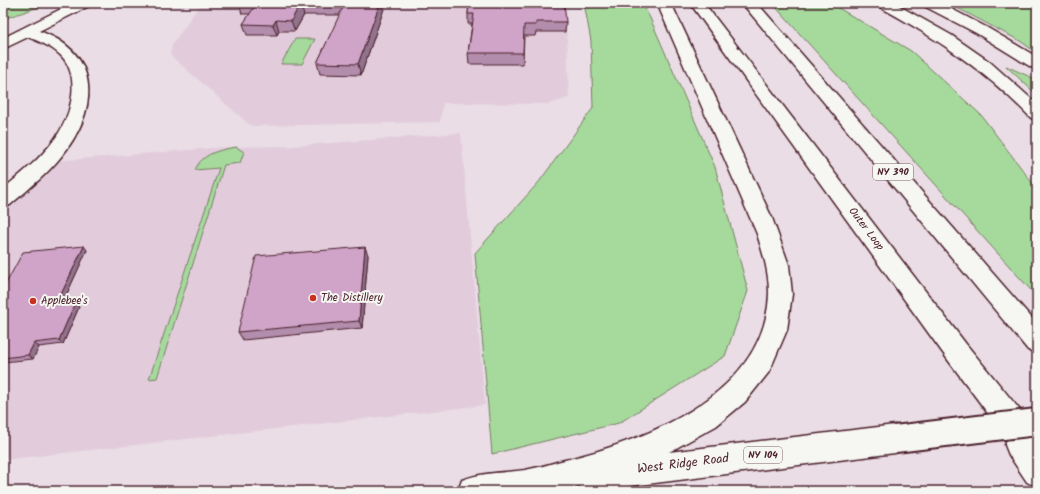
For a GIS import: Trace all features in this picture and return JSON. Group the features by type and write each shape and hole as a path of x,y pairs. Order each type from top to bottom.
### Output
{"main road":[{"path":"3,44 84,3"},
{"path":"524,484 594,467 636,452 679,433 716,409 738,390 754,372 766,353 775,329 779,315 781,294 779,273 774,250 746,183 664,3"},
{"name":"Outer Loop","path":"697,3 957,352 1037,454"},
{"name":"NY 390","path":"749,3 1037,342"},
{"path":"883,3 940,34 973,56 998,76 1037,114"},
{"path":"929,3 981,30 1037,64"},
{"path":"3,200 53,153 67,135 75,116 79,101 80,79 74,60 60,47 47,39 26,32"},
{"path":"957,352 1037,472"},
{"name":"West Ridge Road","path":"473,491 1037,422"},
{"path":"593,491 608,481 630,471"}],"shaded area":[{"path":"201,3 566,3 569,98 549,104 443,103 440,122 251,126 170,55 172,45"},
{"path":"461,133 485,405 3,460 3,188 31,163 225,147 291,146"}],"green space":[{"path":"3,3 51,3 3,19"},
{"path":"584,3 642,3 650,18 715,167 748,291 725,356 619,423 492,454 475,253 539,182 593,108 591,41"},
{"path":"772,3 830,3 911,51 981,115 1037,189 1037,297"},
{"path":"948,3 1022,3 1037,7 1037,53 1020,41"},
{"path":"295,39 315,39 302,64 281,64"},
{"path":"1006,66 1037,80 1037,95"},
{"path":"236,147 244,152 240,163 224,165 157,378 149,379 219,168 195,170 202,160 212,153"}],"building":[{"path":"257,3 380,3 358,64 317,63 344,5 300,4 291,21 276,20 273,25 243,24"},
{"path":"469,3 564,3 566,22 536,22 536,25 524,25 523,53 468,53 474,14 468,14"},
{"name":"Applebee's","path":"84,246 56,305 75,303 59,340 34,343 28,355 3,358 3,289 23,252"},
{"path":"365,247 359,321 238,332 256,256"}],"place":[{"name":"The Distillery","path":"313,298"},
{"name":"Applebee's","path":"33,301"}]}
